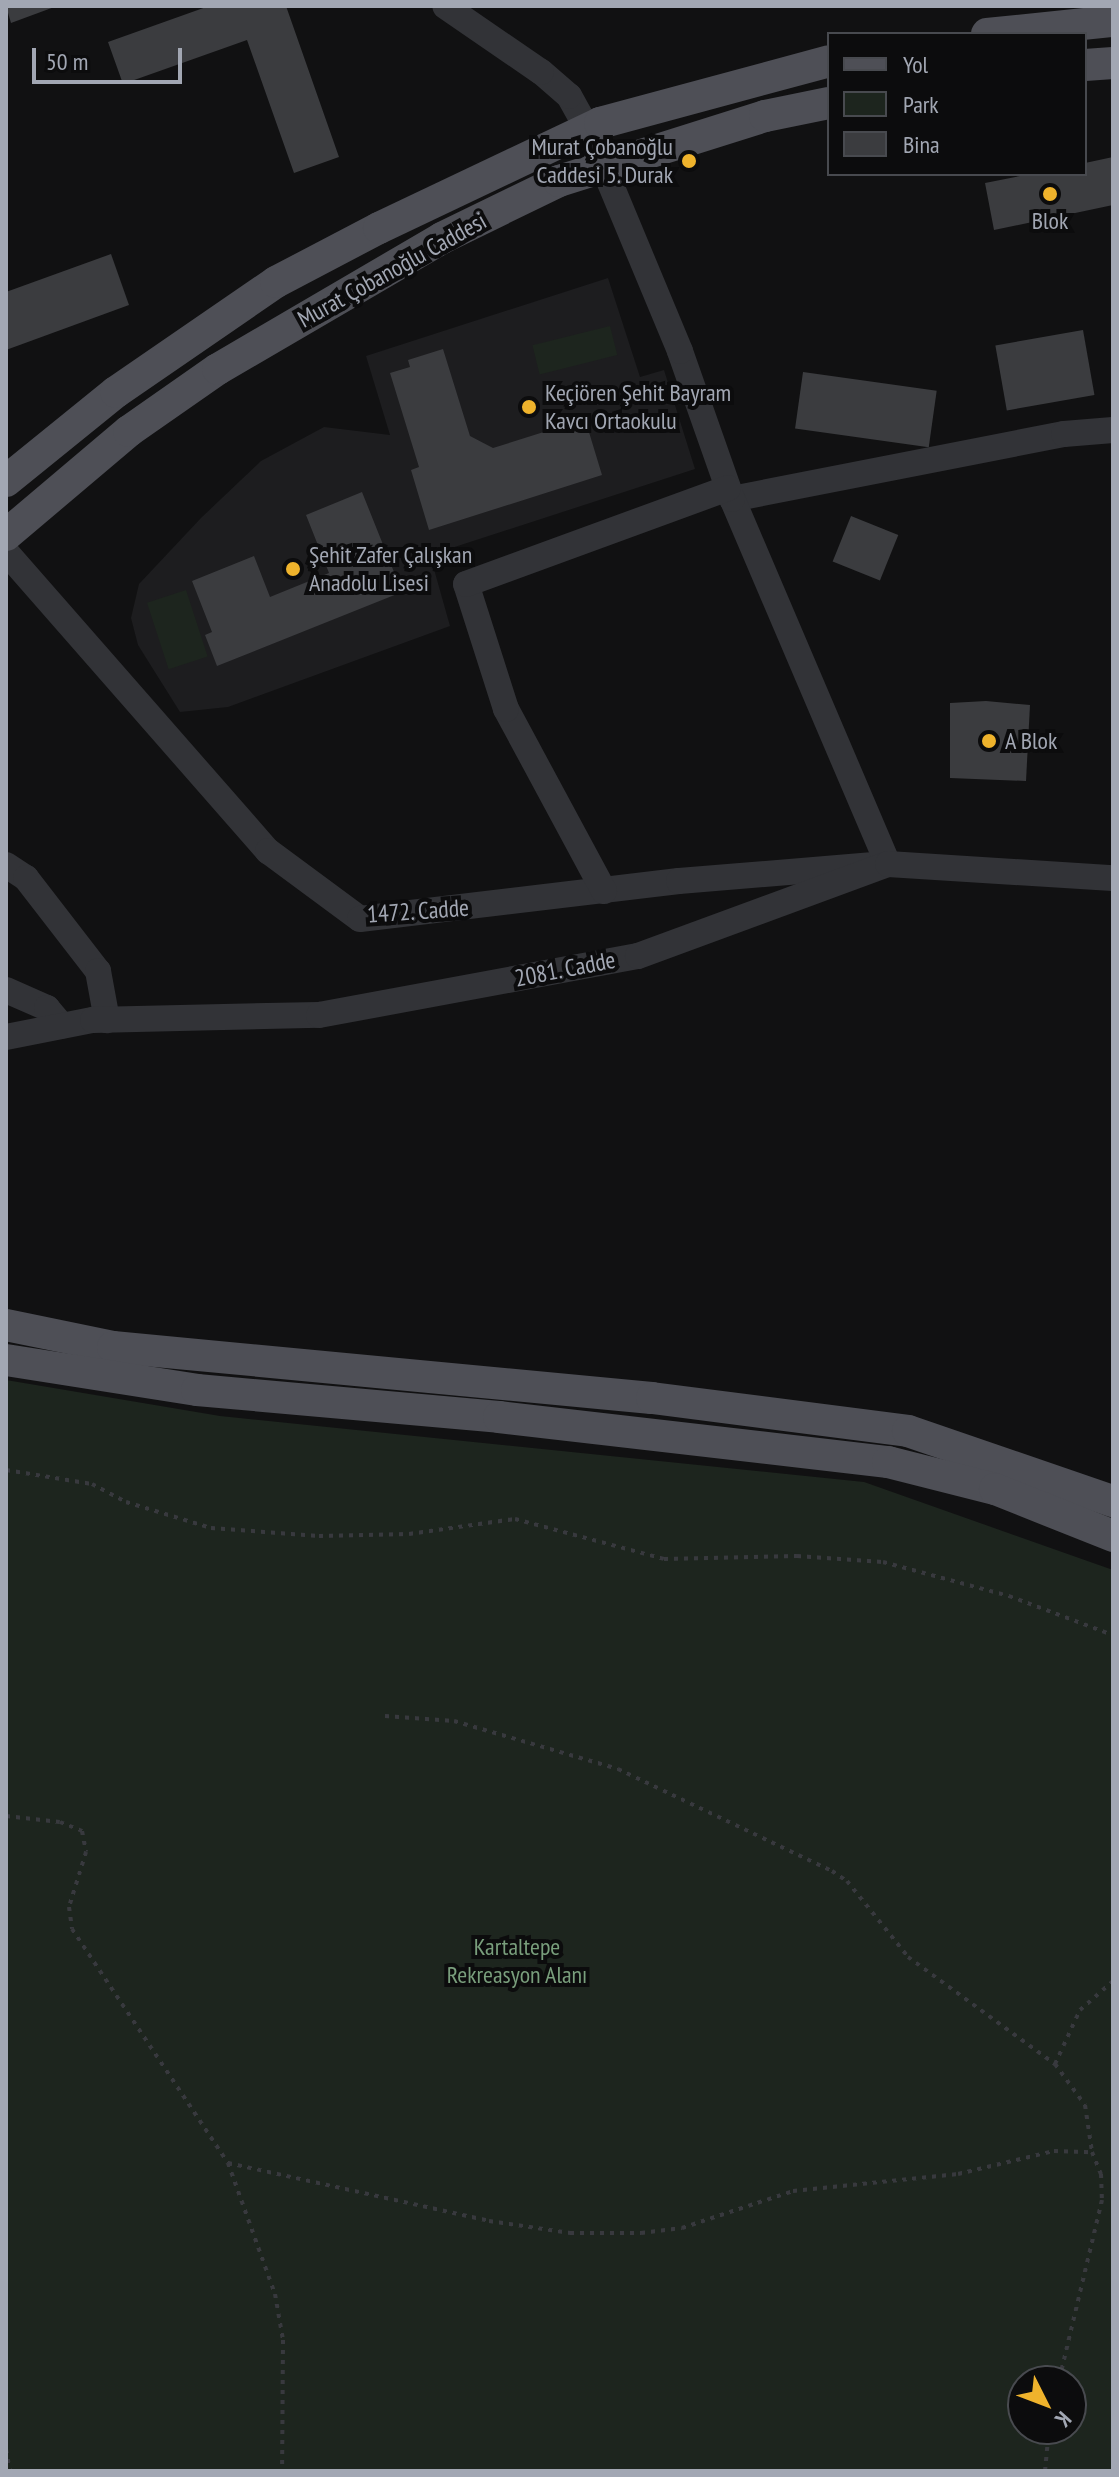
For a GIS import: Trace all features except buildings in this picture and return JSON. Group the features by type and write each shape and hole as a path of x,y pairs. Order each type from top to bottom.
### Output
{"main road":[{"path":"1006,32 1113,21"},
{"name":"Murat Çobanoğlu Caddesi","path":"6,481 116,392 276,282 588,130 688,97 827,62"},
{"path":"1087,65 1113,63"},
{"name":"Murat Çobanoğlu Caddesi","path":"6,535 129,431 218,369 442,238 559,181 765,116 827,103"},
{"path":"6,1325 113,1347 652,1398 908,1431 1113,1501"},
{"path":"6,1360 197,1390 499,1417 888,1462 995,1489 1113,1536"}],"street":[{"path":"445,6 541,72 569,96 588,130 680,351 730,494 888,864"},
{"path":"604,891 506,709 466,584 730,494 1002,445 1113,430"},
{"name":"1472. Cadde","path":"6,552 268,851 360,919 604,891 888,864"},
{"name":"2081. Cadde","path":"6,1037 107,1020 319,1015 638,956 888,864 1113,878"},
{"path":"6,865 26,878 98,971 107,1020"},
{"path":"6,990 47,1008 62,1026"}],"path":[{"path":"6,1470 92,1484 126,1502 211,1528 319,1536 409,1534 515,1519 664,1559 797,1556 883,1562 1009,1596 1113,1635"},
{"path":"385,1716 454,1721 618,1769 832,1871 847,1881 908,1957 1055,2064 1085,2105 1092,2152 1101,2174 1102,2200 1063,2365"},
{"path":"6,1816 60,1822 82,1831 86,1852 69,1907 72,1929 228,2163 275,2294 283,2340 282,2471"},
{"path":"1055,2064 1080,2010 1113,1981"},
{"path":"228,2163 489,2221 570,2233 627,2233 682,2228 793,2191 958,2174 1054,2151 1092,2152"},
{"path":"1045,2471 1047,2445"},
{"path":"6,2449 10,2471"}],"shaded area":[{"path":"608,278 640,377 664,370 695,469 430,555 450,626 228,707 180,712 138,645 131,618 139,584 201,518 261,461 324,427 390,435 366,356"}],"green space":[{"path":"610,326 617,355 540,374 532,345"},
{"path":"186,590 208,657 169,669 147,603"},
{"name":"Kartaltepe Rekreasyon Alanı","path":"6,1380 220,1416 864,1482 1113,1570 1113,2471 6,2471"}],"place":[{"name":"Murat Çobanoğlu Caddesi 5. Durak","path":"689,161"},
{"name":"Blok","path":"1050,194"},
{"name":"Keçiören Şehit Bayram Kavcı Ortaokulu","path":"529,407"},
{"name":"Şehit Zafer Çalışkan Anadolu Lisesi","path":"293,569"},
{"name":"A Blok","path":"989,741"}]}
